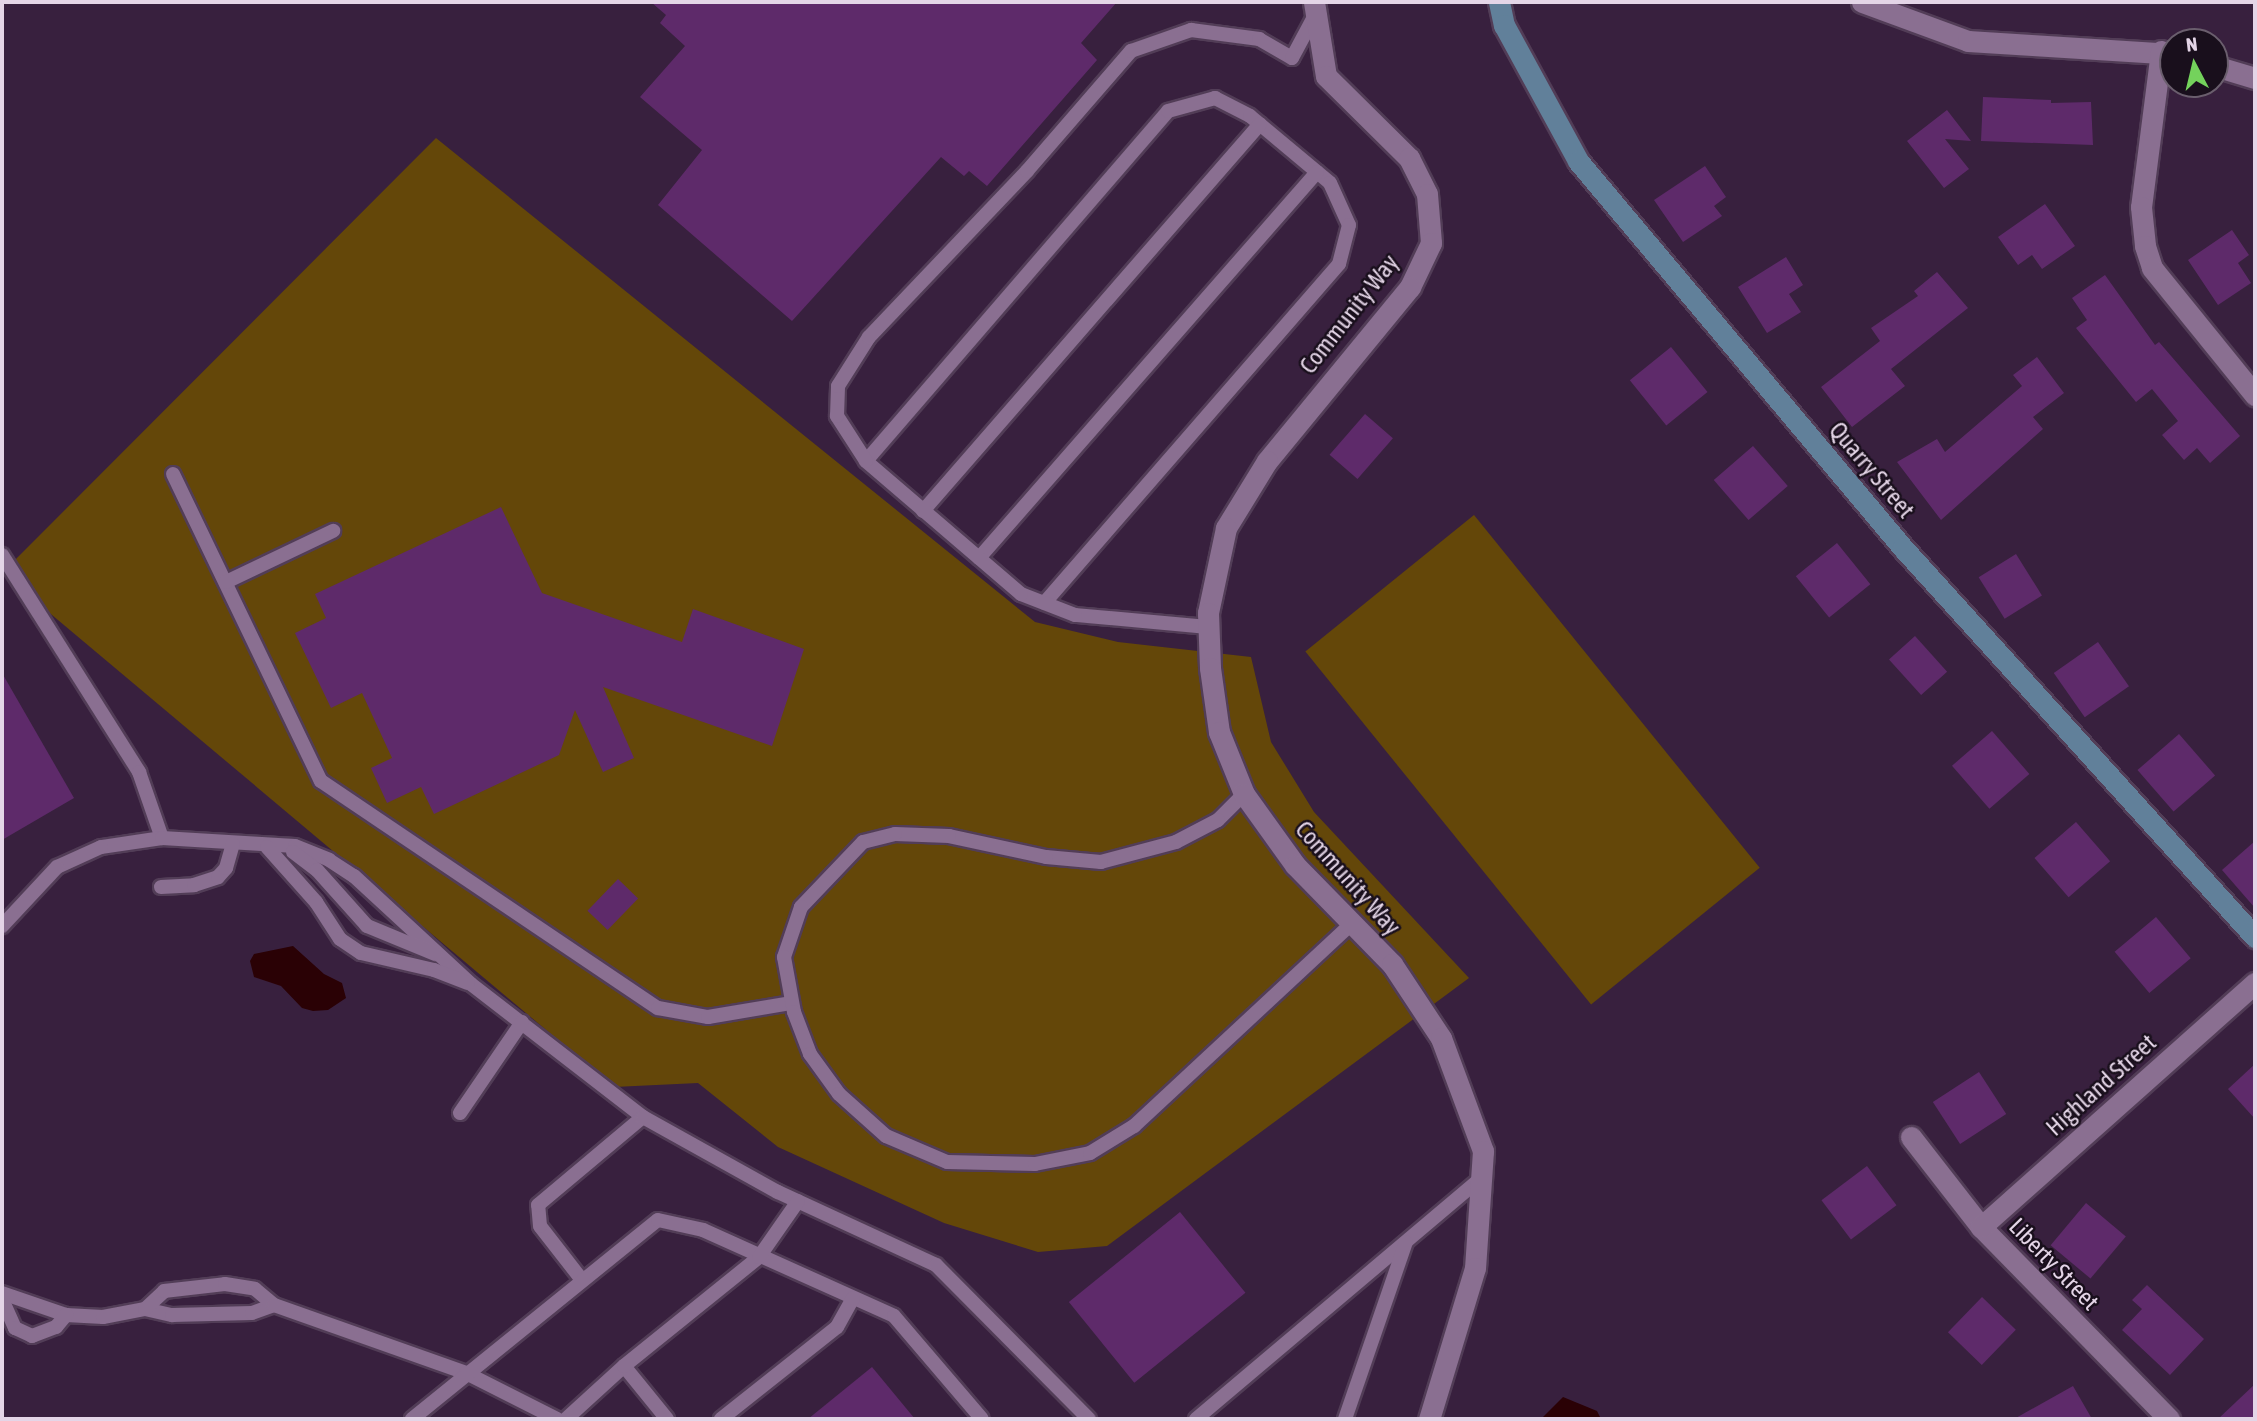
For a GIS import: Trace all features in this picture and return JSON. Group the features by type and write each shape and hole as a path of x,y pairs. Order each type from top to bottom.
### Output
{"street":[{"name":"Quarry Street","path":"1499,2 1504,24 1578,161 1903,548 2255,937"},
{"path":"1862,2 1968,41 2159,52"},
{"name":"Community Way","path":"1314,9 1326,76 1409,158 1427,194 1431,243 1409,287 1267,461 1226,528 1208,627 1219,732 1244,794 1295,864 1392,964 1441,1038 1483,1151 1475,1268 1429,1419"},
{"path":"2229,70 2255,78"},
{"path":"2159,98 2141,207 2145,246 2152,268 2255,395"},
{"name":"Highland Street","path":"1981,1227 2255,983"},
{"name":"Liberty Street","path":"1911,1137 1981,1227 2169,1419"}],"lane":[{"path":"1208,627 1075,615 1021,594 866,461 838,416 838,386 869,337 1027,171 1131,51 1191,30 1259,39 1292,58 1314,9"},
{"path":"866,461 1168,111 1215,98 1260,124 1330,183 1349,225 1339,264 1044,603"},
{"path":"923,511 1260,124"},
{"path":"979,558 1317,172"},
{"path":"173,474 321,781 657,1008 708,1017 792,1003"},
{"path":"226,582 333,531"},
{"path":"2,555 139,772 162,838"},
{"path":"1244,794 1218,820 1176,842 1101,862 1046,857 949,836 895,834 863,842 801,906 784,957 792,1003 810,1054 839,1094 886,1136 947,1162 1035,1164 1090,1153 1134,1126 1351,924"},
{"path":"2,926 57,867 101,847 162,838 267,847 298,853 367,926 448,959"},
{"path":"161,887 194,885 218,877 226,868 233,844"},
{"path":"267,847 295,846 354,876 448,959 471,984 643,1117 798,1200 936,1265 1089,1419"},
{"path":"267,847 316,902 340,939 361,953 434,970 471,984"},
{"path":"460,1112 522,1022"},
{"path":"582,1280 540,1226 538,1205 643,1117"},
{"path":"1196,1419 1481,1178"},
{"path":"566,1419 624,1366 760,1258 798,1200"},
{"path":"412,1419 658,1220 703,1230 760,1258 894,1316 913,1333 982,1419"},
{"path":"1345,1419 1407,1241"},
{"path":"145,1309 164,1291 225,1284 256,1289 274,1305 466,1373 557,1419"},
{"path":"2,1293 66,1315 103,1317 145,1309 172,1315 251,1312 274,1305"},
{"path":"720,1419 837,1327 853,1298"},
{"path":"2,1299 15,1328 32,1336 56,1328 66,1315"},
{"path":"624,1366 667,1419"}],"shaded area":[{"path":"436,138 1035,622 1118,642 1251,657 1271,742 1314,812 1469,978 1107,1246 1038,1252 944,1223 778,1147 698,1083 614,1087 2,573"},
{"path":"1474,515 1760,868 1591,1004 1305,652"},
{"path":"293,946 324,974 342,983 346,998 328,1010 313,1011 302,1008 281,986 254,977 250,961 254,954"},
{"path":"1563,1397 1597,1411 1601,1419 1541,1419"}],"building":[{"path":"651,2 1117,2 1081,43 1097,60 987,186 969,171 964,176 941,157 792,321 658,205 702,150 640,97 685,46 660,23 666,15"},
{"path":"1983,97 2051,100 2051,103 2091,102 2093,145 1981,141"},
{"path":"1947,110 1971,141 1945,139 1969,169 1944,188 1907,141"},
{"path":"1705,166 1726,197 1714,206 1722,216 1683,242 1654,200"},
{"path":"2045,204 2075,246 2042,269 2032,255 2018,265 1998,237"},
{"path":"2232,230 2249,255 2238,263 2251,283 2218,305 2188,260"},
{"path":"1786,257 1803,285 1789,294 1801,312 1767,333 1738,287"},
{"path":"1937,272 1968,308 1891,369 1905,386 1852,427 1821,387 1880,341 1871,328 1918,296 1914,291"},
{"path":"2105,275 2155,345 2159,342 2240,436 2210,463 2197,448 2184,460 2162,435 2178,421 2152,389 2136,402 2076,328 2087,320 2072,298"},
{"path":"1671,347 1708,392 1666,425 1630,380"},
{"path":"2037,357 2064,393 2033,417 2043,429 1941,520 1897,462 1937,439 1945,452 2022,386 2013,375"},
{"path":"1365,414 1393,438 1357,479 1330,455"},
{"path":"1753,446 1788,486 1749,520 1714,480"},
{"path":"501,507 542,593 682,642 693,609 804,649 772,746 603,687 634,758 603,772 575,710 559,755 434,814 421,787 387,803 371,768 392,758 362,693 331,708 295,633 326,618 315,594"},
{"path":"1837,543 1870,584 1829,618 1796,576"},
{"path":"2016,554 2042,596 2005,619 1979,577"},
{"path":"1915,636 1947,672 1921,695 1889,659"},
{"path":"2098,642 2129,686 2085,717 2054,673"},
{"path":"2,673 74,798 2,840"},
{"path":"1992,731 2029,774 1989,809 1952,766"},
{"path":"2179,734 2215,776 2174,812 2137,770"},
{"path":"2076,822 2110,861 2069,897 2034,858"},
{"path":"2255,841 2255,908 2222,870"},
{"path":"618,879 638,898 608,930 587,911"},
{"path":"2156,917 2191,958 2149,993 2115,952"},
{"path":"2255,1064 2255,1119 2228,1089"},
{"path":"1979,1072 2006,1114 1960,1144 1933,1102"},
{"path":"1867,1166 1896,1205 1851,1239 1821,1200"},
{"path":"2086,1203 2126,1236 2090,1279 2051,1245"},
{"path":"1180,1212 1245,1293 1134,1383 1069,1302"},
{"path":"2147,1285 2204,1339 2170,1375 2122,1330 2142,1309 2132,1300"},
{"path":"1982,1297 2016,1330 1982,1365 1948,1332"},
{"path":"872,1367 915,1419 808,1419"},
{"path":"2255,1384 2255,1419 2218,1419"},
{"path":"2073,1386 2092,1419 2014,1419"}]}
